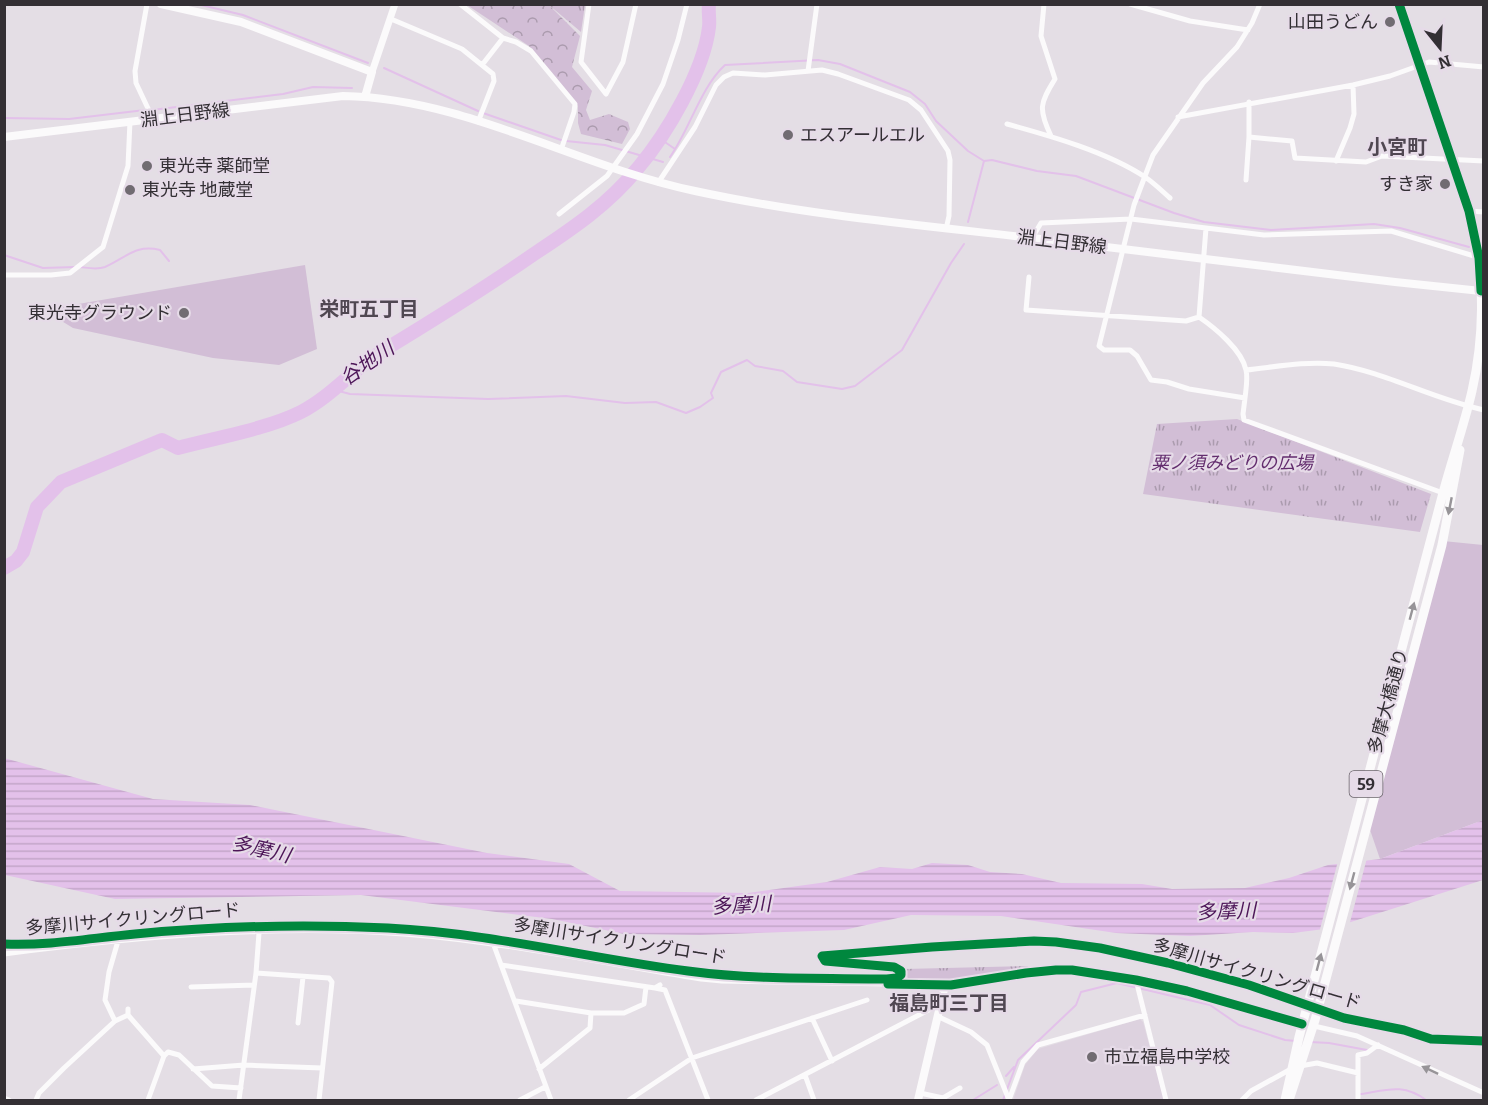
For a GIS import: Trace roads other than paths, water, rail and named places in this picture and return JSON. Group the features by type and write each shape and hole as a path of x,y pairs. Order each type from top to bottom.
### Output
{"main road":[{"path":"161,4 241,22 372,72 365,97"},
{"name":"多摩大橋通り","path":"1285,1101 1315,1023 1442,545 1478,349 1482,291 1481,258 1469,211 1399,4"},
{"name":"淵上日野線","path":"4,137 343,96 365,97 410,103 478,122 658,183 782,209 1482,291"},
{"name":"多摩大橋通り","path":"1289,1101 1303,1021 1443,493 1468,407"},
{"path":"919,1097 945,985"}],"street":[{"path":"147,4 135,70 136,83 153,118"},
{"path":"372,72 395,4"},
{"path":"460,4 503,38 516,42 531,51 575,104 561,150"},
{"path":"589,4 581,62 606,94 623,62 636,4"},
{"path":"559,214 608,176 645,122 663,84 687,4"},
{"path":"808,71 818,4"},
{"path":"1044,4 1041,36 1055,79 1042,101 1044,122 1051,136"},
{"path":"1245,398 1151,380 1137,356 1130,350 1104,350 1099,346 1134,205 1153,155 1203,83 1238,46 1260,4"},
{"path":"1133,5 1190,21 1248,30"},
{"path":"391,19 462,49 493,74 494,81 478,122"},
{"path":"482,64 503,38"},
{"path":"1178,117 1249,102 1353,85 1429,62 1484,67"},
{"path":"658,183 695,127 716,85 724,77 733,73 765,75 822,70 909,100 921,110 948,151 950,160 949,216 946,229"},
{"path":"1336,161 1354,114 1353,85"},
{"path":"1246,180 1249,102"},
{"path":"4,274 70,273 103,247 128,166 130,121"},
{"path":"1007,124 1051,136 1120,163 1145,178 1170,198"},
{"path":"1249,137 1292,141 1295,158 1366,162 1382,156 1484,161"},
{"path":"1469,211 1484,212"},
{"path":"1032,238 1041,223 1131,219 1264,235 1391,231 1481,258"},
{"path":"1199,317 1206,228"},
{"path":"1029,277 1026,310 1186,321 1199,317"},
{"path":"1199,317 1215,328 1241,357 1246,370 1244,420 1443,493"},
{"path":"1246,370 1311,363 1350,367 1398,380 1468,407 1484,410"},
{"path":"4,954 118,941 259,931 403,934 493,943 701,979 945,985 1056,970 1197,994 1303,1021"},
{"path":"239,1101 255,985 259,933"},
{"path":"115,1022 105,1000 109,972 118,941"},
{"path":"493,943 551,1101"},
{"path":"501,965 658,987 665,990 708,1101"},
{"path":"256,973 329,978 332,982 319,1101"},
{"path":"298,1023 303,977"},
{"path":"1136,982 1166,1101"},
{"path":"191,987 255,985"},
{"path":"516,1001 591,1013 624,1013 644,1004 646,987"},
{"path":"629,1101 692,1058 867,1000"},
{"path":"756,1101 942,1003"},
{"path":"36,1101 39,1093 128,1012 164,1056"},
{"path":"539,1069 590,1028 591,1013"},
{"path":"1008,1099 1023,1062 1038,1044 1145,1015"},
{"path":"939,1017 971,1032 987,1046 1008,1099"},
{"path":"812,1018 832,1061"},
{"path":"1315,1023 1357,1036 1377,1047 1484,1093"},
{"path":"1358,1101 1358,1054 1367,1053 1377,1047"},
{"path":"148,1101 164,1056 168,1052 179,1055 212,1086 241,1088"},
{"path":"1242,1101 1251,1091 1295,1066 1317,1063 1358,1072"},
{"path":"193,1069 244,1065 322,1068"},
{"path":"805,1075 814,1101"},
{"path":"520,1101 545,1087"},
{"path":"919,1097 943,1098 960,1088"},
{"path":"4,1098 9,1101"}],"water":[{"name":"多摩川","path":"4,758 153,799 250,805 487,853 569,864 620,891 748,893 827,882 880,867 912,869 932,863 968,865 990,872 1022,874 1061,883 1142,884 1172,889 1245,888 1289,878 1328,865 1380,859 1483,820 1483,880 1332,928 1293,933 1253,932 1190,936 1116,933 1001,916 911,915 844,930 700,935 624,934 552,919 361,895 115,899 5,875"}],"waterway":[{"path":"197,4 243,15 368,63"},
{"name":"谷地川","path":"4,568 16,561 23,552 37,507 61,482 162,440 178,448 257,428 301,412 323,398 373,357 497,279 589,215 627,181 649,154 682,102 706,44 709,4"},
{"path":"670,157 709,85 725,65 818,60 840,64 910,92 925,104 936,121 968,151 984,161"},
{"path":"384,68 478,111"},
{"path":"152,110 283,94 313,87 352,88"},
{"path":"4,118 69,119 145,110"},
{"path":"483,113 561,140"},
{"path":"659,138 675,149"},
{"path":"566,141 605,145 663,162"},
{"path":"984,161 992,160 1037,171 1076,176 1204,222 1271,230 1374,224 1400,228 1469,247"},
{"path":"968,222 984,161"},
{"path":"335,390 350,394 488,399 566,396 625,403 656,402 686,413 713,398 711,393 721,372 747,360 755,366 783,371 797,382 842,389 855,386 902,350 964,244"},
{"path":"80,267 102,268 137,250 144,249 160,250 169,261"},
{"path":"4,255 43,268 75,267"},
{"path":"1003,1100 1018,1060 1076,1005 1081,992 1117,983 1210,1005 1239,1025 1285,1040 1296,1041"},
{"path":"1310,1042 1367,1050"},
{"path":"1006,1076 1014,1067"},
{"path":"973,1100 997,1085"},
{"path":"1361,1094 1395,1089 1410,1091 1426,1100"}],"place":[{"name":"山田うどん","path":"1390,22"},
{"name":"エスアールエル","path":"788,135"},
{"name":"東光寺 薬師堂","path":"147,166"},
{"name":"すき家","path":"1445,184"},
{"name":"東光寺 地蔵堂","path":"130,190"},
{"name":"東光寺グラウンド","path":"184,313"},
{"name":"市立福島中学校","path":"1092,1057"}],"district":[{"name":"小宮町","path":"1397,147"},
{"name":"栄町五丁目","path":"369,309"},
{"name":"福島町三丁目","path":"949,1003"}],"park label":[{"name":"粟ノ須みどりの広場","path":"1232,463"}]}
